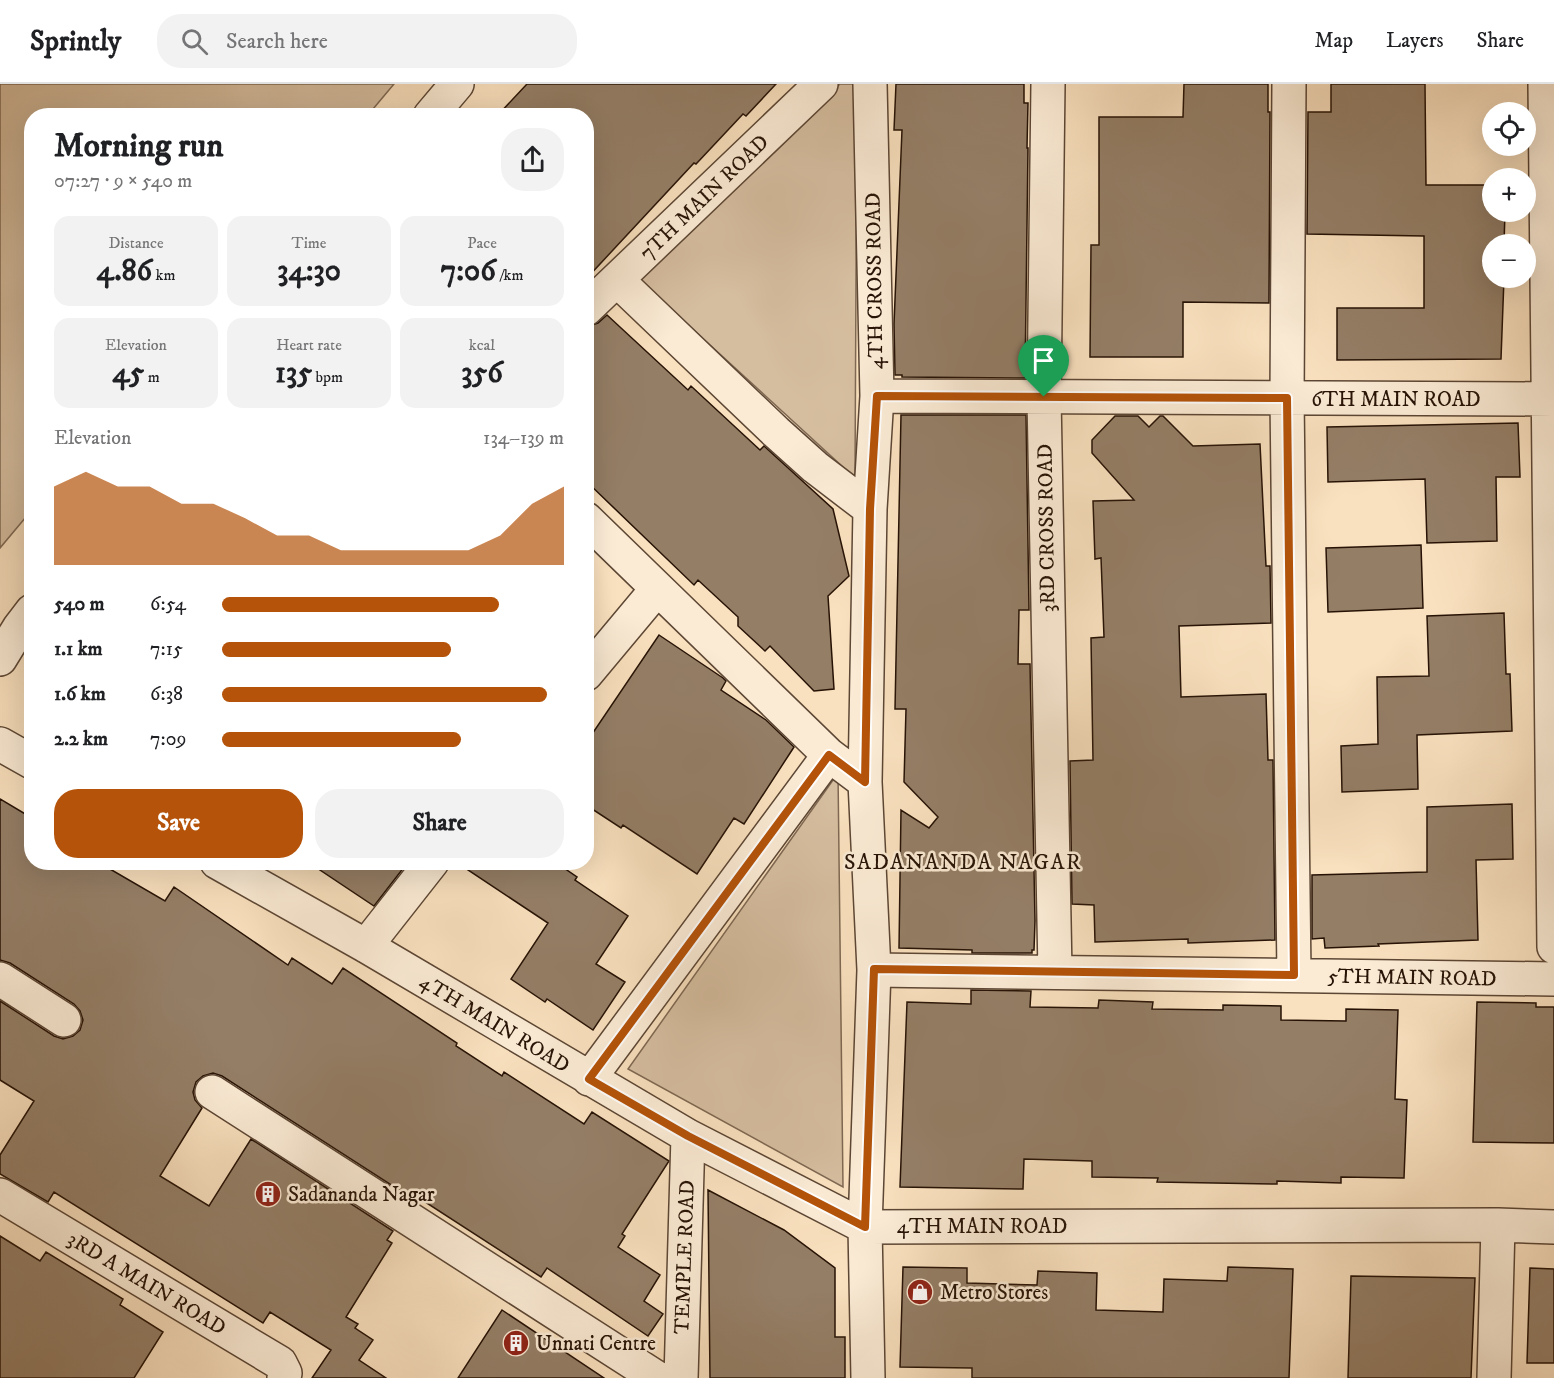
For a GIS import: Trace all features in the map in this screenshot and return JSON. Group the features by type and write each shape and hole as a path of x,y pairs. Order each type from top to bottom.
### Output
{"street":[{"path":"437,108 457,84"},
{"name":"7TH MAIN ROAD","path":"594,301 821,84"},
{"name":"4TH CROSS ROAD","path":"868,1378 865,1227 874,969 865,782 870,509 877,396 870,84"},
{"name":"3RD CROSS ROAD","path":"1048,84 1044,397 1055,972"},
{"path":"1289,84 1287,398 1294,975"},
{"path":"1545,84 1554,947"},
{"path":"616,280 776,432 870,509"},
{"name":"6TH MAIN ROAD","path":"877,396 1550,399"},
{"path":"594,527 829,755 865,782"},
{"path":"594,664 657,589"},
{"path":"0,659 24,621"},
{"path":"0,744 24,758"},
{"path":"589,1079 829,755"},
{"name":"4TH MAIN ROAD","path":"231,870 366,946 688,1136 865,1227 1498,1225 1554,1227"},
{"path":"366,946 426,870"},
{"name":"5TH MAIN ROAD","path":"874,969 1554,979"},
{"path":"0,979 64,1020"},
{"path":"212,1092 657,1378"},
{"name":"TEMPLE ROAD","path":"681,1378 688,1136"},
{"name":"3RD A MAIN ROAD","path":"0,1195 280,1363 285,1373 284,1378"},
{"path":"1494,1378 1498,1225"}],"shaded area":[{"path":"0,84 394,84 374,108 24,108 24,519 0,548"},
{"path":"840,84 857,84 855,478 638,279"},
{"path":"838,773 843,1187 628,1069"}],"building":[{"path":"527,84 776,84 746,116 743,114 696,164 694,163 594,270 594,108 504,108"},
{"path":"896,84 1024,84 1024,103 1028,103 1025,378 902,377 902,375 895,375 894,324 902,130 894,130"},
{"path":"1184,84 1268,84 1268,112 1270,112 1269,303 1183,302 1183,357 1090,357 1091,245 1099,245 1099,117 1183,117"},
{"path":"1331,84 1425,84 1426,185 1482,185 1482,222 1505,222 1504,234 1482,234 1482,288 1504,288 1501,359 1337,360 1337,308 1424,308 1424,236 1307,234 1308,112 1331,112"},
{"path":"607,315 688,390 691,386 760,450 764,446 833,509 849,576 828,596 834,689 814,691 770,646 765,651 738,626 738,617 698,580 694,585 594,489 594,324"},
{"path":"901,415 1026,415 1029,610 1019,610 1018,664 1030,664 1035,921 1032,953 972,953 972,950 899,948 901,810 929,828 938,817 904,782 906,709 895,709"},
{"path":"1115,416 1138,416 1149,427 1160,416 1163,416 1193,446 1260,444 1266,566 1270,566 1271,623 1179,626 1181,697 1266,694 1268,760 1273,760 1275,940 1188,943 1188,939 1095,942 1094,905 1072,904 1070,761 1093,760 1091,638 1104,637 1101,558 1095,559 1093,501 1134,500 1092,453 1092,440"},
{"path":"1518,423 1520,477 1496,477 1497,541 1427,543 1425,479 1328,482 1327,427"},
{"path":"1421,545 1423,608 1328,612 1326,548"},
{"path":"1504,613 1506,674 1510,674 1512,731 1417,735 1418,789 1342,792 1341,746 1378,744 1377,677 1429,676 1427,616"},
{"path":"659,635 723,678 726,681 721,690 766,720 794,747 744,824 734,818 697,874 623,825 621,828 594,810 594,731"},
{"path":"0,799 24,813 24,870 112,870 165,901 174,887 288,965 292,958 332,984 343,968 457,1043 456,1046 502,1076 504,1072 584,1124 592,1112 669,1161 622,1234 625,1236 618,1247 660,1275 644,1301 663,1314 648,1336 547,1268 541,1277 416,1196 413,1199 222,1076 213,1073 203,1076 196,1082 193,1092 195,1100 202,1108 160,1176 209,1206 251,1139 393,1231 387,1240 392,1243 346,1317 358,1324 355,1328 373,1340 359,1360 386,1378 312,1378 331,1350 270,1312 263,1323 54,1192 48,1202 0,1174 0,1155 34,1101 0,1080 0,1001 54,1036 63,1039 73,1036 80,1030 83,1020 74,1004 10,963 0,960"},
{"path":"1512,804 1513,859 1476,860 1478,940 1325,948 1324,938 1312,939 1312,875 1427,872 1427,807"},
{"path":"320,870 402,870 374,906"},
{"path":"468,870 567,870 577,877 575,880 628,916 596,964 625,982 593,1030 547,999 545,1002 511,979 548,923"},
{"path":"971,990 1031,991 1030,1007 1098,1008 1099,1000 1153,1002 1152,1009 1223,1010 1223,1005 1281,1006 1281,1020 1346,1021 1346,1009 1398,1010 1395,1099 1407,1100 1404,1178 1341,1177 1341,1183 1157,1182 1158,1178 1092,1177 1092,1161 1024,1159 1023,1189 900,1187 907,1002 971,1004"},
{"path":"1477,1002 1536,1003 1536,1007 1554,1007 1554,1143 1473,1142"},
{"path":"708,1190 784,1230 835,1268 835,1337 845,1337 845,1378 710,1378"},
{"path":"0,1236 40,1261 46,1252 123,1299 120,1305 163,1332 134,1378 0,1378"},
{"path":"903,1267 967,1268 967,1283 1037,1285 1038,1271 1097,1273 1096,1310 1163,1312 1164,1279 1227,1281 1228,1267 1293,1269 1289,1378 972,1378 972,1368 900,1367"},
{"path":"1530,1268 1554,1269 1554,1363 1527,1363"},
{"path":"1351,1276 1475,1278 1471,1378 1348,1378"},
{"name":"Unnati Centre","path":"502,1310 604,1378 458,1378"}],"place":[{"name":"Sadananda Nagar","path":"268,1194"},
{"name":"Metro Stores","path":"920,1292"},
{"name":"Unnati Centre","path":"516,1343"}],"district":[{"name":"SADANANDA NAGAR","path":"963,861"}],"route":[{"path":"877,396 1044,397 1287,398 1294,975 874,969 865,1227 688,1136 589,1079 829,755 865,782 870,509 877,396"}]}
